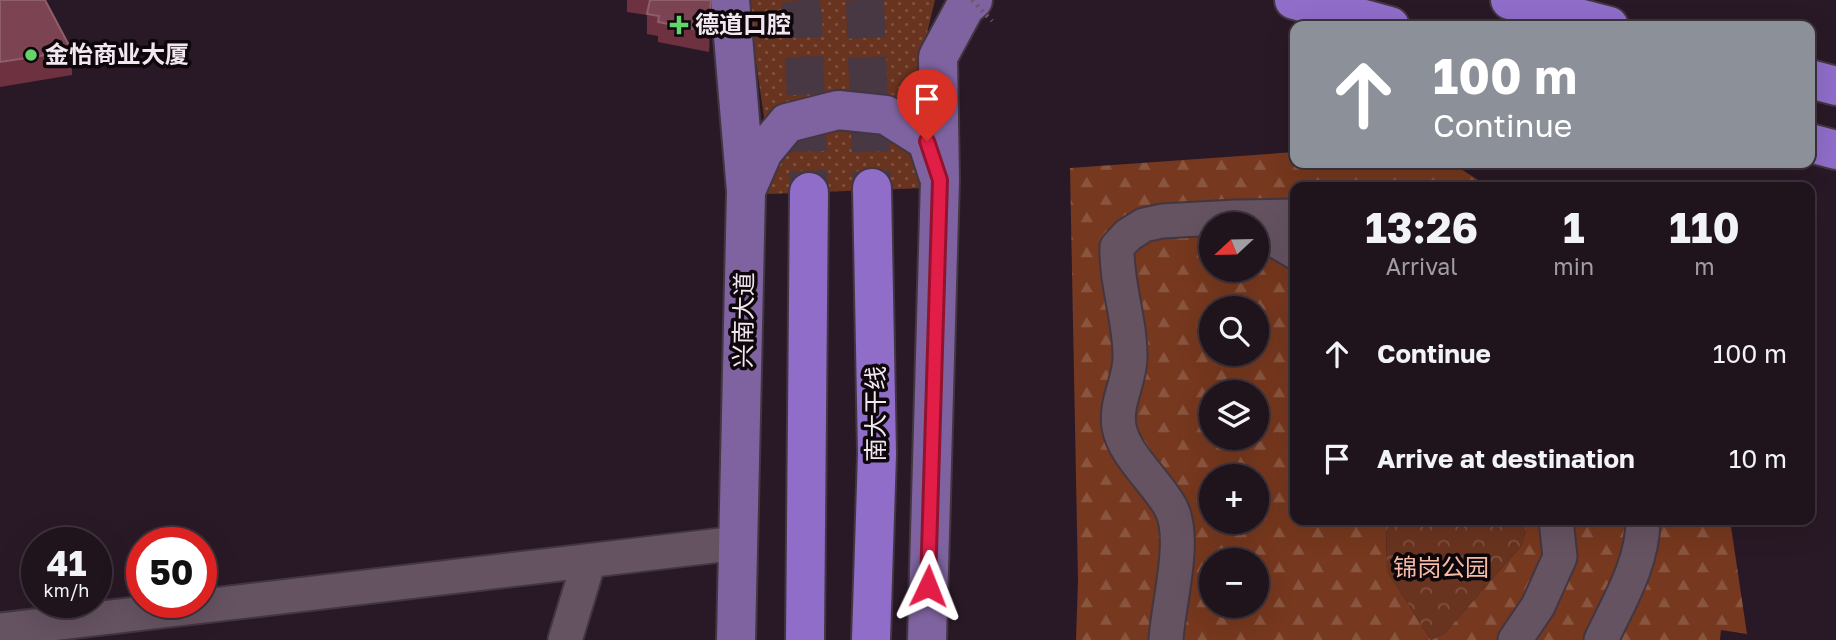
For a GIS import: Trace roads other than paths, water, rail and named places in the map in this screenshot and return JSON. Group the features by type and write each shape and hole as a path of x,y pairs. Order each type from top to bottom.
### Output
{"highway":[{"path":"1294,0 1372,21"},
{"path":"1510,0 1590,21"},
{"path":"1815,80 1836,86"},
{"path":"1815,144 1836,150"},
{"name":"南大干线","path":"871,640 877,454 872,188"},
{"path":"804,640 809,192"}],"main road":[{"name":"兴南大道","path":"730,0 746,191 736,640"},
{"path":"927,640 940,180 938,57 965,7 979,7"},
{"path":"746,191 763,152 787,123 838,110 886,115 927,141 940,180"}],"street":[{"path":"1269,220 1290,217"},
{"path":"1166,640 1179,531 1172,510 1158,486 1132,453 1119,430 1117,410 1130,360 1117,247 1143,225 1162,221 1199,222"},
{"path":"1269,236 1290,249"},
{"path":"1515,640 1538,606 1560,557 1557,525"},
{"path":"1601,640 1633,574 1643,525"},
{"path":"0,630 738,542"},
{"path":"565,640 589,561"}],"tunnel":[{"path":"800,0 803,17 809,192"},
{"path":"865,0 872,188"}],"place":[{"name":"德道口腔","path":"679,25"},
{"name":"金怡商业大厦","path":"31,55"}],"park label":[{"name":"锦岗公园","path":"1441,568"}]}
